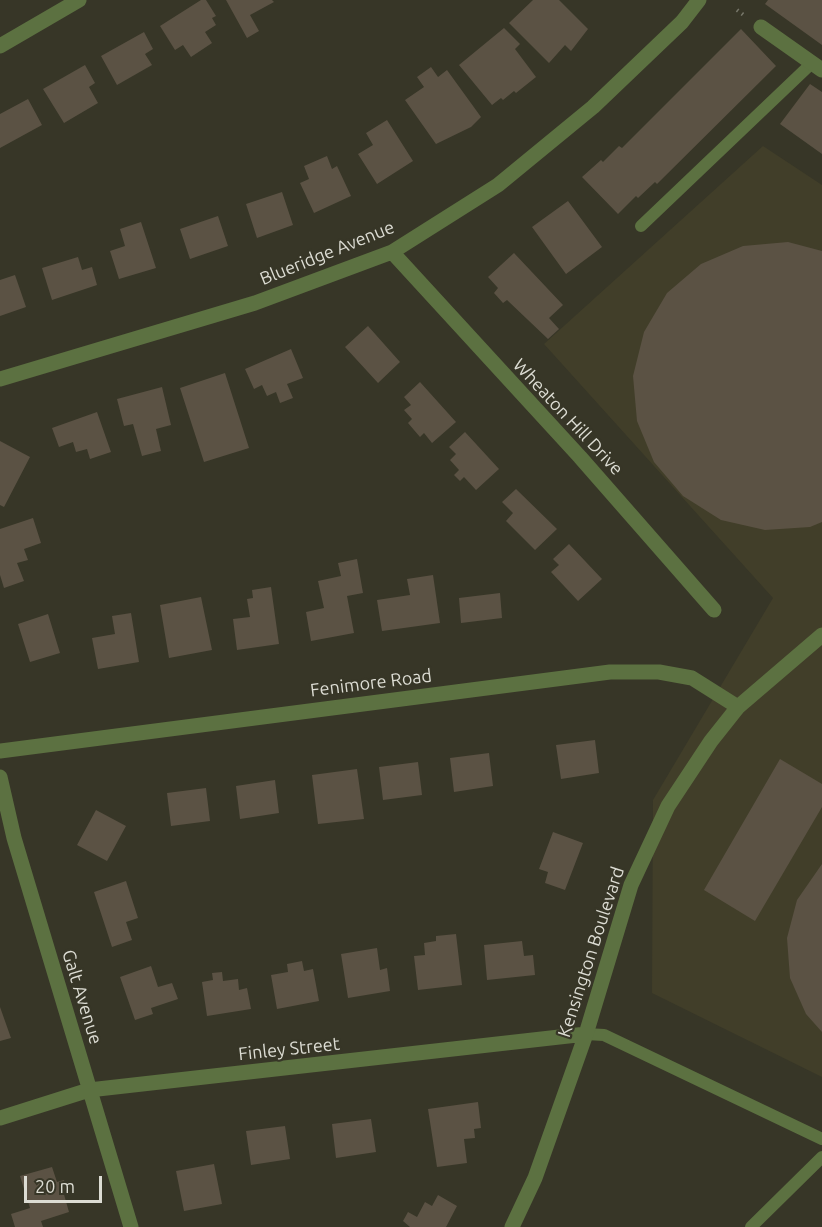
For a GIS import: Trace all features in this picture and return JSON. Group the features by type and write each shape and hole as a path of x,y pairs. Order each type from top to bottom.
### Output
{"street":[{"path":"0,46 79,0"},
{"name":"Blueridge Avenue","path":"0,379 255,303 392,252 498,185 593,107 682,22 699,0"},
{"path":"761,27 817,67"},
{"name":"Wheaton Hill Drive","path":"392,252 580,457 714,610"},
{"name":"Kensington Boulevard","path":"512,1227 535,1178 586,1034 631,885 674,796 711,741 738,707 822,635"},
{"name":"Fenimore Road","path":"0,751 610,672 659,672 692,678 738,707"},
{"name":"Galt Avenue","path":"0,777 14,838 132,1227"},
{"name":"Finley Street","path":"0,1118 89,1090 586,1034"}],"lane":[{"path":"641,226 817,67"},
{"path":"586,1034 603,1035 822,1139"},
{"path":"751,1227 822,1157"}],"shaded area":[{"path":"763,146 822,185 822,1077 652,993 653,800 773,598 544,344"}],"building":[{"path":"201,0 206,0 216,16 212,18 216,25 205,32 212,43 191,57 183,45 175,50 160,26"},
{"path":"226,0 272,0 274,2 250,15 259,31 247,38"},
{"path":"533,0 559,0 588,29 571,51 565,45 549,63 509,23"},
{"path":"768,0 822,0 822,45 765,4"},
{"path":"504,28 520,44 515,49 536,77 516,93 514,91 492,105 459,65"},
{"path":"741,29 776,66 657,184 655,182 638,198 636,196 618,214 582,177 601,160 603,162 619,146 622,148"},
{"path":"144,32 153,49 145,54 152,65 117,85 101,56"},
{"path":"85,65 95,83 89,87 98,103 64,123 43,89"},
{"path":"431,67 438,77 447,70 481,117 471,127 436,144 405,100 424,87 417,77"},
{"path":"810,84 822,92 822,154 780,124"},
{"path":"28,99 42,125 0,148 0,114"},
{"path":"387,120 413,161 377,184 358,154 373,145 366,133"},
{"path":"327,156 332,169 337,166 351,196 314,213 300,183 309,179 304,166"},
{"path":"282,192 293,225 257,238 246,204"},
{"path":"568,201 602,247 566,274 532,227"},
{"path":"218,216 228,246 190,259 180,229"},
{"path":"141,222 156,268 119,279 110,251 125,246 120,229"},
{"path":"788,242 822,251 822,522 810,527 765,530 721,520 683,496 654,462 637,421 633,376 644,332 667,293 701,264 743,246"},
{"path":"514,253 563,305 549,318 559,329 548,339 507,300 503,303 494,293 498,288 488,277"},
{"path":"78,257 82,270 92,267 97,285 52,300 42,268"},
{"path":"15,275 26,307 0,316 0,280"},
{"path":"368,326 400,362 378,383 345,347"},
{"path":"291,349 303,378 287,384 293,398 280,403 276,392 267,396 262,385 254,389 245,369"},
{"path":"225,373 249,448 204,462 180,388"},
{"path":"420,382 456,422 432,443 424,433 420,437 408,423 412,419 404,410 411,405 404,397"},
{"path":"162,387 171,425 156,429 161,451 142,456 133,424 124,426 117,399"},
{"path":"97,412 111,452 90,459 87,449 76,452 73,442 59,447 52,428"},
{"path":"465,432 499,469 476,490 464,477 460,481 454,475 459,470 450,460 456,454 449,447"},
{"path":"0,441 30,457 4,507 0,505"},
{"path":"516,489 557,529 535,550 506,521 513,513 502,502"},
{"path":"33,518 41,543 24,549 28,560 17,563 24,581 4,588 0,575 0,529"},
{"path":"569,544 602,579 578,601 551,572 559,565 553,559"},
{"path":"357,559 363,593 347,596 354,633 311,641 306,612 324,608 318,581 341,576 338,563"},
{"path":"433,575 440,623 382,631 377,600 410,595 407,579"},
{"path":"271,587 279,644 237,650 233,619 250,617 247,599 253,598 252,590"},
{"path":"500,593 502,618 461,623 459,598"},
{"path":"201,597 212,650 169,658 160,605"},
{"path":"131,613 139,662 98,669 92,638 115,634 112,616"},
{"path":"48,614 60,653 30,662 18,624"},
{"path":"595,740 599,773 561,779 556,745"},
{"path":"489,753 493,786 454,792 450,758"},
{"path":"780,759 822,784 822,807 755,921 704,890"},
{"path":"418,762 422,795 383,800 379,767"},
{"path":"357,769 364,819 318,824 312,775"},
{"path":"275,780 279,813 240,819 236,786"},
{"path":"206,788 210,821 171,826 167,793"},
{"path":"96,810 126,826 107,861 77,845"},
{"path":"553,832 583,843 565,890 545,883 548,872 539,869"},
{"path":"822,864 822,1032 806,1014 790,978 787,938 797,900"},
{"path":"126,881 138,918 126,922 132,940 112,947 94,892"},
{"path":"456,934 462,985 418,990 414,956 425,955 424,943 436,941 436,936"},
{"path":"522,941 524,956 533,955 535,975 487,980 484,945"},
{"path":"377,948 380,970 387,968 390,991 348,998 341,954"},
{"path":"302,961 304,971 313,969 319,1001 277,1009 271,975 288,972 287,964"},
{"path":"151,966 158,987 172,983 178,999 151,1008 153,1014 135,1020 120,977"},
{"path":"222,972 223,981 238,979 239,990 247,988 251,1009 207,1016 202,982 213,980 212,973"},
{"path":"0,1007 11,1038 0,1041"},
{"path":"478,1102 481,1128 474,1129 475,1138 464,1139 467,1163 437,1167 428,1109"},
{"path":"371,1119 376,1152 336,1158 332,1124"},
{"path":"285,1126 290,1159 251,1165 246,1131"},
{"path":"214,1164 222,1204 184,1211 176,1171"},
{"path":"52,1167 57,1182 64,1180 67,1190 63,1191 69,1212 41,1221 43,1227 15,1227 11,1214 30,1208 20,1176"},
{"path":"438,1195 457,1206 446,1227 410,1227 403,1221 408,1212 417,1217 425,1202 432,1206"}]}
